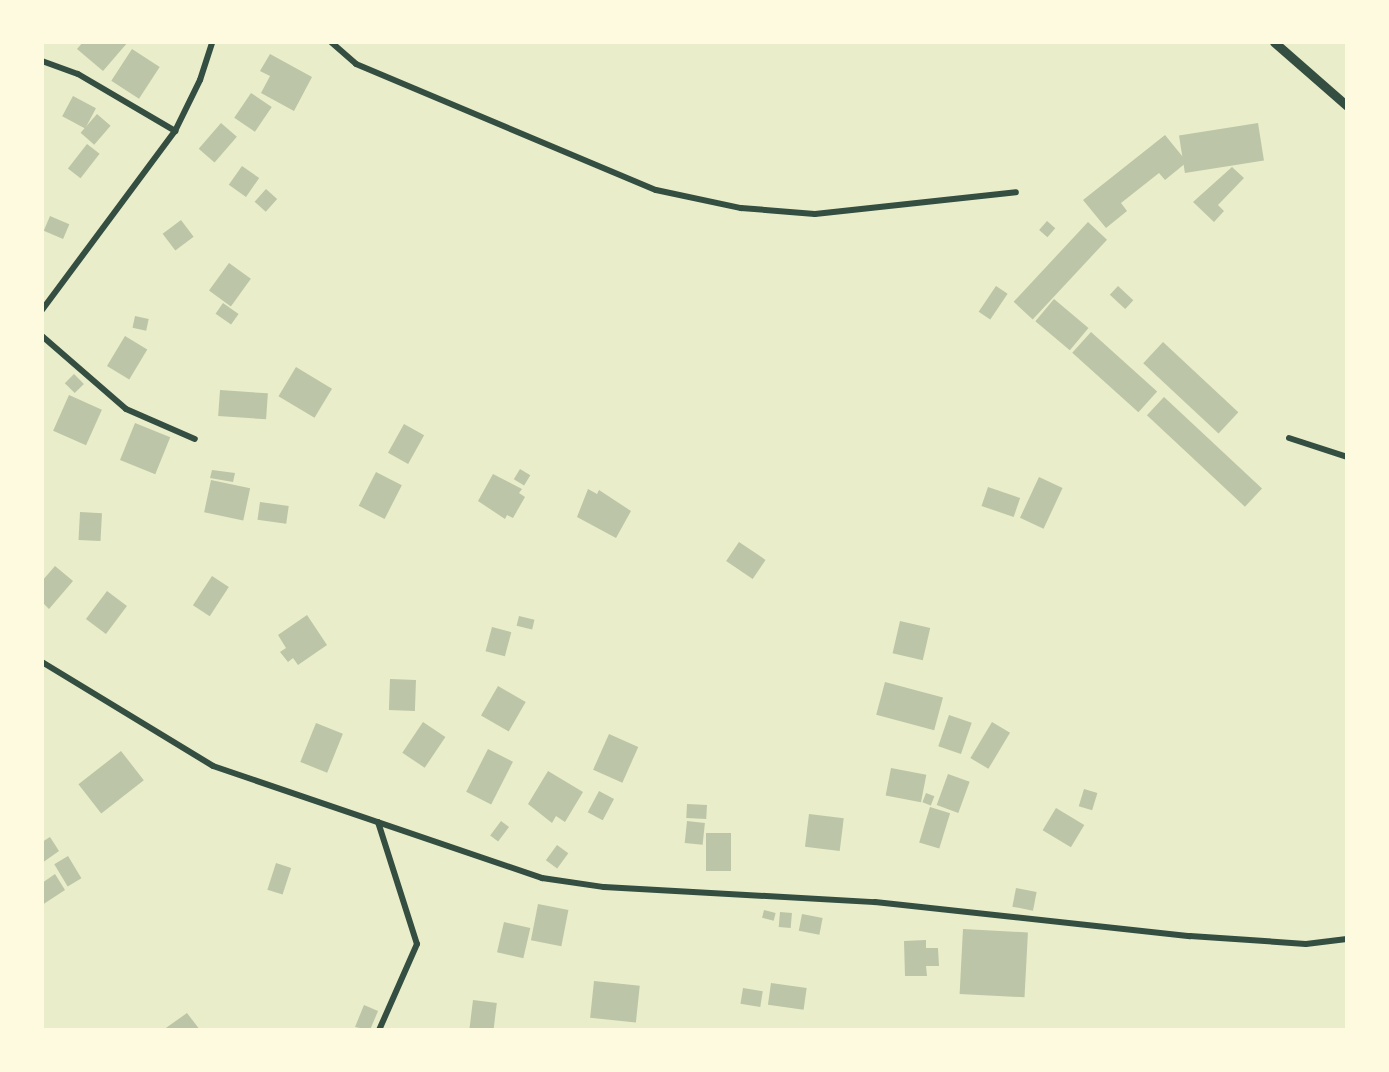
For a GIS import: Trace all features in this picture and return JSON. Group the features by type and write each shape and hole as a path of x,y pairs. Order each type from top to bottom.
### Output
{"main road":[{"path":"1274,42 1347,106"}],"street":[{"path":"42,310 175,131 200,80 212,42"},
{"path":"331,42 356,64 656,190 741,208 815,214 1016,192"},
{"path":"42,61 78,74 175,131"},
{"path":"42,335 126,409 195,439"},
{"path":"1289,438 1347,457"},
{"path":"42,662 213,766 542,878 604,887 875,902 1106,924 1190,936 1306,944 1347,939"},
{"path":"378,822 416,944 379,1030"}],"building":[{"path":"83,42 128,42 103,71 77,49"},
{"path":"132,49 160,67 139,99 111,81"},
{"path":"270,54 312,77 294,111 261,93 270,76 260,71"},
{"path":"251,93 272,107 255,132 234,118"},
{"path":"73,96 96,108 85,129 62,116"},
{"path":"97,114 111,126 94,145 81,133"},
{"path":"221,123 237,137 215,162 199,149"},
{"path":"1258,123 1264,161 1185,173 1179,136"},
{"path":"1165,135 1187,162 1165,180 1159,173 1121,203 1127,211 1106,228 1083,200"},
{"path":"87,144 100,154 81,178 68,168"},
{"path":"242,166 259,178 246,197 229,185"},
{"path":"1232,167 1244,178 1218,205 1224,211 1214,222 1193,202"},
{"path":"266,189 277,199 266,212 255,202"},
{"path":"50,216 69,224 63,239 44,231"},
{"path":"181,220 194,237 175,251 163,234"},
{"path":"1047,221 1055,228 1047,237 1039,230"},
{"path":"1088,222 1107,240 1033,319 1014,302"},
{"path":"229,263 251,279 231,306 209,291"},
{"path":"996,286 1008,294 990,320 979,312"},
{"path":"1118,286 1133,300 1125,309 1110,295"},
{"path":"1054,299 1088,328 1070,350 1035,321"},
{"path":"223,303 239,314 231,325 216,314"},
{"path":"135,316 149,319 146,331 133,328"},
{"path":"1091,332 1157,392 1138,412 1072,353"},
{"path":"125,336 147,349 129,379 107,366"},
{"path":"1163,342 1238,412 1219,433 1143,363"},
{"path":"296,367 332,389 314,418 278,396"},
{"path":"74,374 84,384 75,393 65,383"},
{"path":"220,390 268,393 266,419 218,416"},
{"path":"69,395 102,410 86,445 53,431"},
{"path":"1164,397 1262,488 1245,507 1147,415"},
{"path":"135,423 170,437 155,474 120,460"},
{"path":"404,424 424,435 408,464 388,453"},
{"path":"520,469 530,475 524,485 514,479"},
{"path":"212,470 235,473 233,482 210,478"},
{"path":"376,472 402,485 385,519 359,506"},
{"path":"493,474 522,489 519,493 525,497 513,518 507,515 505,519 478,501"},
{"path":"1039,477 1063,488 1044,529 1020,518"},
{"path":"211,480 250,488 243,521 204,512"},
{"path":"988,487 1020,498 1014,517 981,506"},
{"path":"588,489 597,494 599,490 631,511 616,538 577,517"},
{"path":"260,502 289,506 286,524 257,520"},
{"path":"80,512 102,513 101,541 79,540"},
{"path":"739,542 766,560 753,579 726,561"},
{"path":"55,566 73,581 49,609 42,602 42,581"},
{"path":"212,576 229,587 210,616 193,605"},
{"path":"107,591 127,606 106,634 86,619"},
{"path":"307,615 327,645 298,665 293,658 288,662 280,652 286,648 278,635"},
{"path":"519,616 535,620 532,630 517,626"},
{"path":"900,621 930,628 923,660 893,653"},
{"path":"492,627 511,632 505,656 486,651"},
{"path":"390,679 416,680 415,711 389,710"},
{"path":"885,682 943,698 934,730 876,715"},
{"path":"498,686 526,702 509,731 481,715"},
{"path":"949,715 972,723 961,754 938,746"},
{"path":"423,722 445,737 425,768 402,753"},
{"path":"992,722 1010,733 988,769 970,758"},
{"path":"316,723 343,734 327,773 300,762"},
{"path":"609,734 638,747 622,783 593,770"},
{"path":"488,749 513,762 491,804 466,792"},
{"path":"121,751 144,780 101,813 78,784"},
{"path":"891,768 926,775 921,802 886,795"},
{"path":"548,771 583,792 565,822 556,816 552,823 528,804"},
{"path":"948,774 970,782 958,813 937,805"},
{"path":"1084,789 1097,793 1092,810 1079,806"},
{"path":"599,791 614,799 603,820 588,812"},
{"path":"926,793 934,796 931,806 922,802"},
{"path":"687,804 707,805 706,819 686,818"},
{"path":"930,807 950,813 939,849 919,842"},
{"path":"1056,808 1084,825 1071,847 1043,830"},
{"path":"809,814 844,818 840,851 805,847"},
{"path":"501,821 509,827 498,841 490,835"},
{"path":"687,821 705,823 703,845 685,843"},
{"path":"706,833 731,833 731,871 706,871"},
{"path":"50,837 59,851 42,863 42,842"},
{"path":"557,845 568,853 557,869 546,860"},
{"path":"68,856 81,878 68,887 54,864"},
{"path":"276,863 291,868 283,895 267,890"},
{"path":"55,874 65,890 42,905 42,883"},
{"path":"1016,888 1037,892 1033,911 1012,907"},
{"path":"538,904 568,910 561,946 531,940"},
{"path":"764,910 776,913 774,921 762,918"},
{"path":"780,912 792,913 791,928 779,927"},
{"path":"802,914 823,918 819,935 799,931"},
{"path":"504,922 530,928 523,958 497,952"},
{"path":"963,929 1028,932 1025,997 960,994"},
{"path":"926,940 926,948 938,948 939,966 926,966 927,976 905,976 904,941"},
{"path":"594,981 640,986 636,1023 590,1018"},
{"path":"771,983 807,988 804,1010 768,1005"},
{"path":"743,988 763,991 760,1007 740,1004"},
{"path":"473,1000 497,1003 493,1030 469,1030"},
{"path":"364,1005 378,1011 370,1030 355,1027"},
{"path":"187,1013 200,1030 163,1030"}]}
